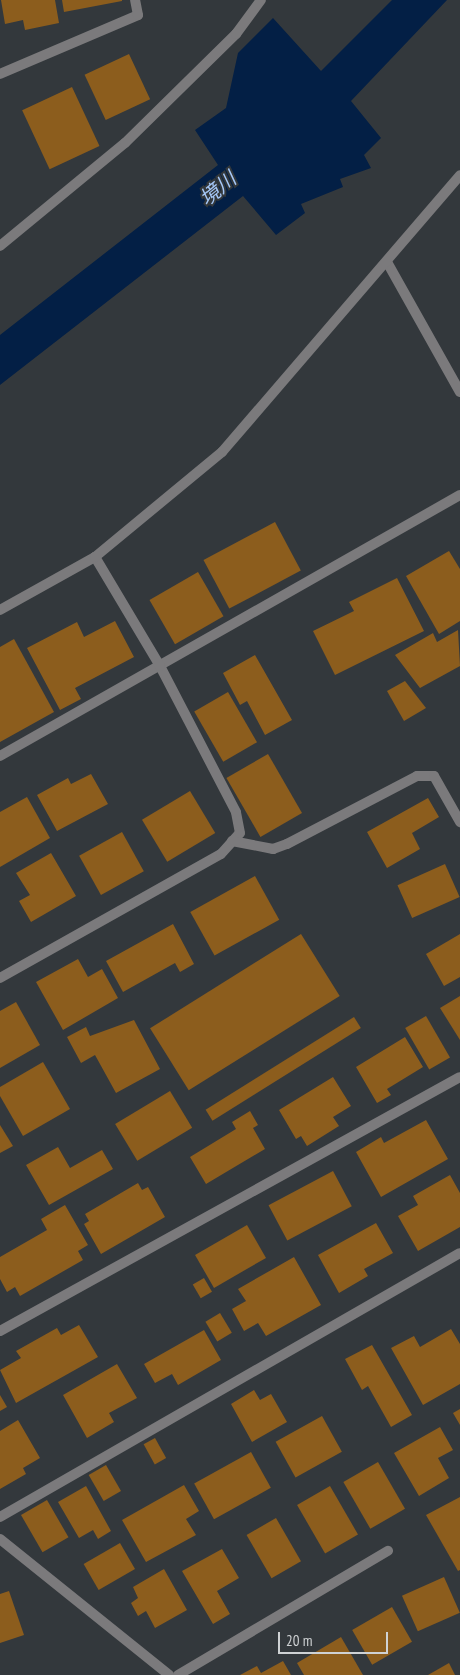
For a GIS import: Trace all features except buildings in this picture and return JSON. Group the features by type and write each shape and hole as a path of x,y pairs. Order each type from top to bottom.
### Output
{"street":[{"path":"0,74 138,15 135,0"},
{"path":"0,246 125,144 236,34 261,0"},
{"path":"0,610 95,557 222,452 460,176"},
{"path":"387,262 460,392"},
{"path":"0,756 460,495"},
{"path":"0,978 220,854 240,833 236,812 160,666 95,557"},
{"path":"232,841 273,849 287,844 417,776 434,776 460,822"},
{"path":"0,1331 460,1077"},
{"path":"0,1517 460,1253"},
{"path":"0,1539 169,1675"},
{"path":"178,1675 388,1551"}],"water":[{"name":"境川","path":"392,0 447,0 351,101 381,138 364,155 371,168 340,179 343,187 301,204 305,213 276,235 243,196 0,385 0,335 218,165 195,130 226,108 238,53 273,18 321,71"}]}
